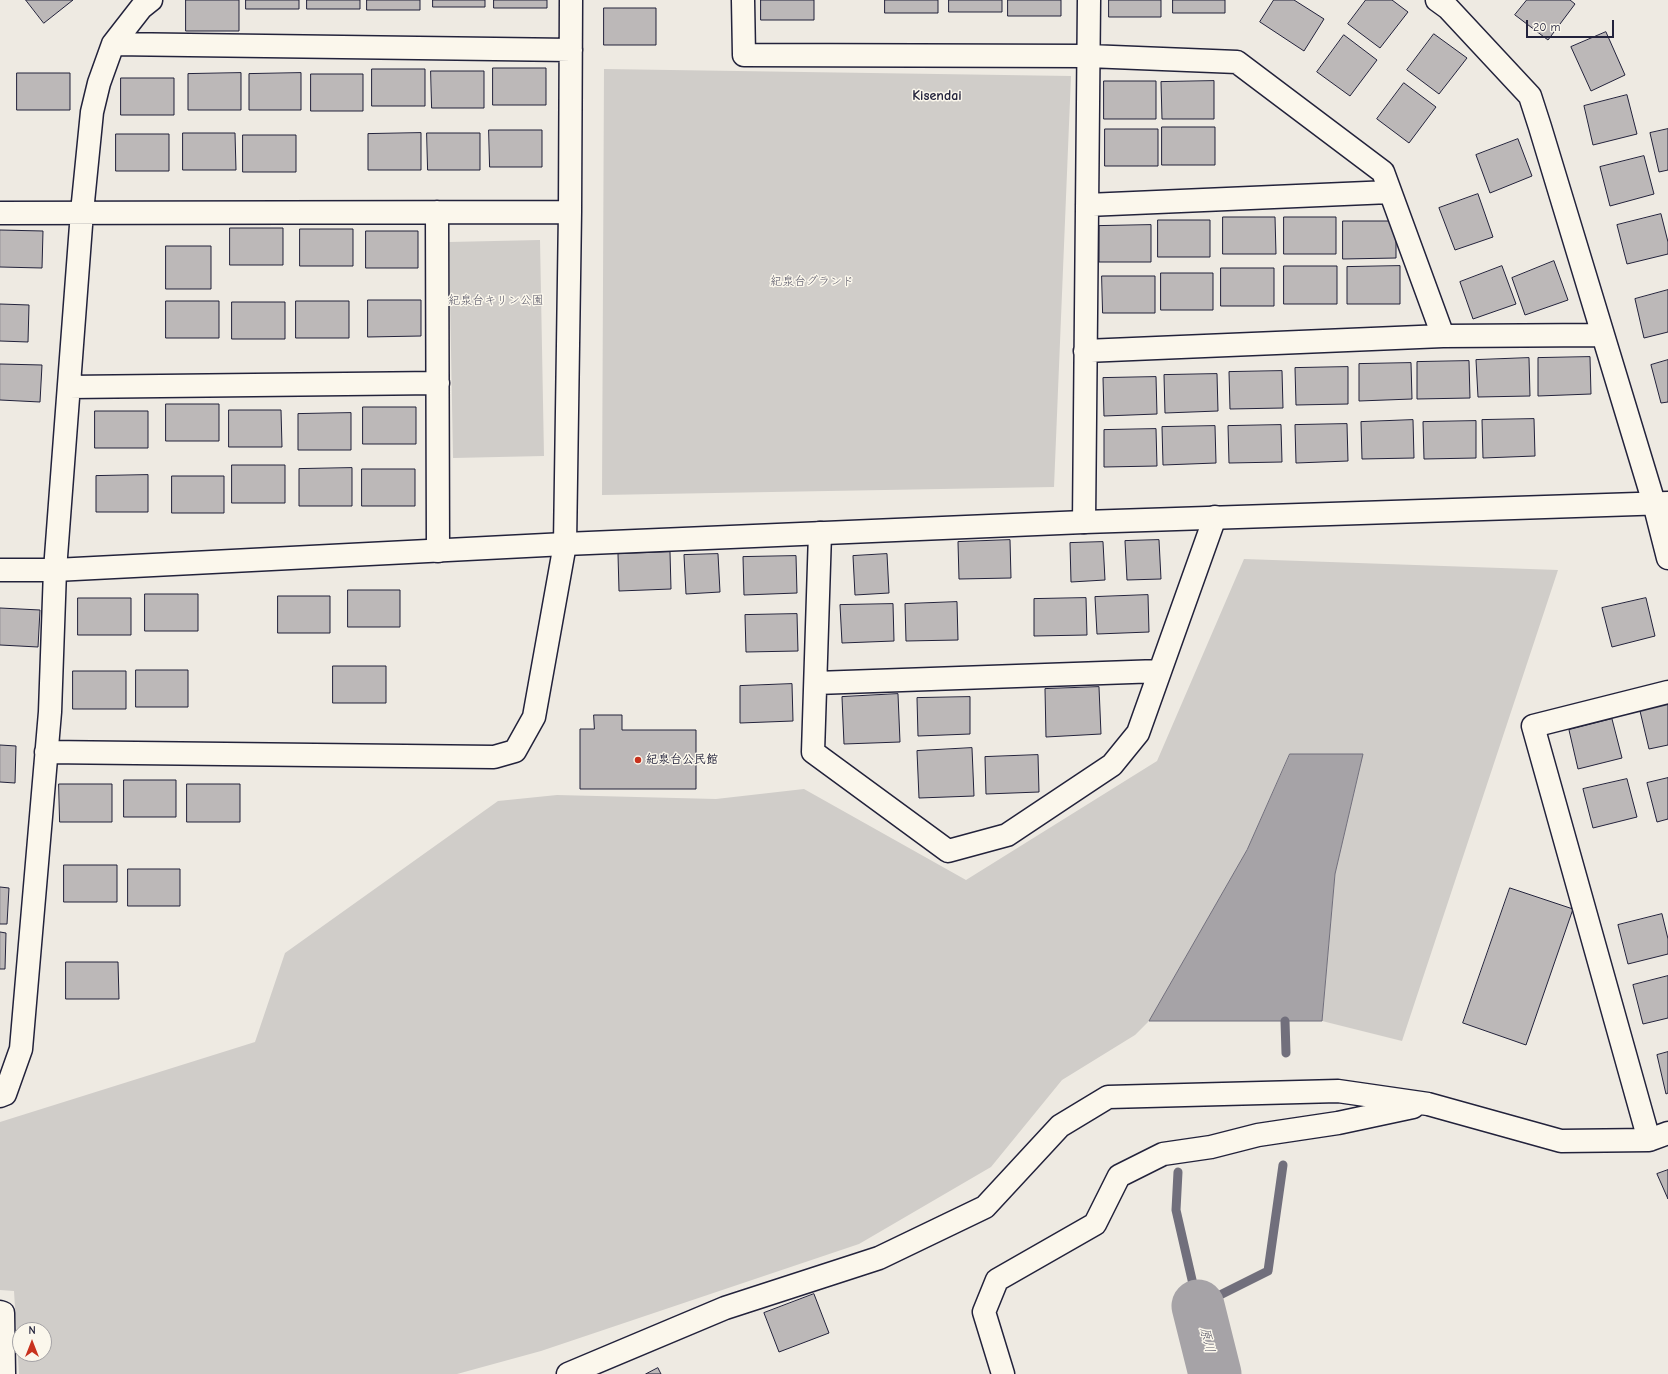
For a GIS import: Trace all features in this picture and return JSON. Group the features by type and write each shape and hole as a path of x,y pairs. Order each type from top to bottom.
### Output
{"street":[{"path":"0,1096 5,1094 21,1049 50,712 55,570 82,212 92,112 99,83 113,44 142,8 151,0"},
{"path":"46,752 494,757 515,751 534,717 566,544 571,0"},
{"path":"743,0 744,54 1088,56 1237,62 1382,172 1443,336"},
{"path":"1084,522 1089,0"},
{"path":"1437,0 1448,8 1530,96 1603,335 1661,503 1668,558"},
{"path":"113,44 571,50"},
{"path":"1087,205 1390,192"},
{"path":"437,212 438,551"},
{"path":"0,213 570,212"},
{"path":"1085,351 1443,336 1603,335"},
{"path":"69,387 438,383"},
{"path":"0,570 55,570 566,544 1084,522 1661,503"},
{"path":"820,534 813,752 948,852 1007,835 1112,765 1138,733 1215,517"},
{"path":"816,683 1160,671"},
{"path":"568,1374 726,1308 878,1258 985,1207 1060,1126 1108,1097 1338,1091 1428,1104 1561,1141 1658,1137 1533,726 1668,692"},
{"path":"1003,1374 984,1312 997,1280 1095,1224 1119,1176 1163,1154 1211,1147 1258,1135 1338,1124 1428,1104"},
{"path":"0,1312 3,1313 4,1374"}],"green space":[{"name":"紀泉台グランド","path":"604,69 1071,76 1054,487 602,495"},
{"name":"紀泉台キリン公園","path":"540,240 544,456 453,458 449,242"},
{"path":"1244,559 1558,570 1402,1041 1322,1021 1335,874 1363,754 1290,754 1247,850 1149,1021 1135,1035 1062,1080 991,1167 859,1244 541,1351 457,1374 19,1374 18,1362 52,1362 52,1322 16,1322 14,1291 0,1290 0,1122 255,1042 285,953 498,801 557,795 716,799 804,789 966,880 1157,761"}],"shaded area":[{"path":"1290,754 1363,754 1335,874 1322,1021 1149,1021 1247,850"}],"building":[{"path":"26,0 73,0 44,23"},
{"path":"186,0 239,0 239,31 186,31"},
{"path":"246,0 299,0 299,9 246,9"},
{"path":"307,0 360,0 360,9 307,9"},
{"path":"367,0 420,0 420,10 367,10"},
{"path":"433,0 485,0 485,7 433,7"},
{"path":"494,0 547,0 547,8 494,8"},
{"path":"761,0 814,0 814,20 761,20"},
{"path":"885,0 938,0 938,13 885,13"},
{"path":"949,0 1002,0 1002,12 949,12"},
{"path":"1008,0 1061,0 1061,16 1008,16"},
{"path":"1109,0 1161,0 1161,17 1109,17"},
{"path":"1173,0 1225,0 1225,13 1173,13"},
{"path":"1274,0 1294,0 1324,19 1304,51 1260,22"},
{"path":"1366,0 1392,0 1408,12 1380,48 1348,24"},
{"path":"1527,0 1570,0 1575,4 1548,40 1515,15"},
{"path":"604,8 656,8 656,45 604,45"},
{"path":"1606,32 1625,75 1591,91 1571,47"},
{"path":"1434,34 1467,58 1439,94 1407,70"},
{"path":"1344,35 1377,60 1350,96 1317,72"},
{"path":"493,68 546,68 546,105 493,105"},
{"path":"372,69 425,69 425,106 372,106"},
{"path":"431,71 484,71 484,108 432,108"},
{"path":"17,73 70,73 70,110 17,110"},
{"path":"241,73 241,110 188,110 188,74"},
{"path":"301,73 301,110 249,110 249,74"},
{"path":"311,74 363,74 363,111 311,111"},
{"path":"121,78 174,78 174,115 121,115"},
{"path":"1104,81 1156,81 1156,119 1104,119"},
{"path":"1214,81 1214,119 1162,119 1161,82"},
{"path":"1404,83 1436,107 1409,143 1377,119"},
{"path":"1627,95 1637,134 1593,145 1584,106"},
{"path":"1162,127 1215,127 1215,165 1162,165"},
{"path":"1105,129 1158,129 1158,166 1105,166"},
{"path":"1668,129 1668,170 1659,172 1650,133"},
{"path":"489,130 542,130 542,167 490,167"},
{"path":"183,133 235,133 236,170 183,170"},
{"path":"421,133 421,170 368,170 368,134"},
{"path":"427,133 480,133 480,170 428,170"},
{"path":"116,134 169,134 169,171 116,171"},
{"path":"243,135 296,135 296,172 243,172"},
{"path":"1518,139 1532,176 1490,193 1476,155"},
{"path":"1644,156 1654,194 1610,206 1600,167"},
{"path":"1478,194 1493,237 1455,250 1439,208"},
{"path":"1661,214 1668,242 1668,254 1627,264 1617,225"},
{"path":"1223,217 1275,217 1276,254 1223,254"},
{"path":"1284,217 1336,217 1336,254 1284,254"},
{"path":"1158,220 1210,220 1210,257 1158,257"},
{"path":"1343,221 1396,221 1396,258 1343,259"},
{"path":"1151,225 1151,262 1099,262 1099,226"},
{"path":"230,228 283,228 283,265 230,265"},
{"path":"300,229 353,229 353,266 300,266"},
{"path":"0,230 43,231 42,268 0,267"},
{"path":"366,231 418,231 418,268 366,268"},
{"path":"166,246 211,246 211,289 166,289"},
{"path":"1554,261 1568,300 1525,315 1512,278"},
{"path":"1284,266 1337,266 1337,304 1284,304"},
{"path":"1400,266 1400,304 1347,304 1347,267"},
{"path":"1502,266 1516,304 1473,319 1460,282"},
{"path":"1221,268 1274,268 1274,306 1221,306"},
{"path":"1161,273 1213,273 1213,310 1161,310"},
{"path":"1102,276 1155,276 1155,313 1103,313"},
{"path":"1668,290 1668,332 1644,338 1635,299"},
{"path":"368,300 421,300 421,336 368,337"},
{"path":"166,301 219,301 219,338 166,338"},
{"path":"296,301 349,301 349,338 296,338"},
{"path":"232,302 285,302 285,339 232,339"},
{"path":"0,304 29,305 28,342 0,341"},
{"path":"1590,357 1591,394 1538,396 1538,358"},
{"path":"1529,358 1530,396 1478,397 1476,360"},
{"path":"1668,360 1668,402 1661,403 1651,365"},
{"path":"1469,361 1470,398 1417,399 1417,362"},
{"path":"1411,363 1412,399 1359,401 1359,364"},
{"path":"0,364 42,365 40,402 0,400"},
{"path":"1348,367 1348,404 1296,405 1295,368"},
{"path":"1282,371 1283,408 1230,409 1229,372"},
{"path":"1217,374 1218,411 1165,413 1164,375"},
{"path":"1156,377 1157,414 1104,416 1103,378"},
{"path":"166,404 219,404 219,441 166,441"},
{"path":"363,407 416,407 416,444 363,444"},
{"path":"229,410 281,410 282,447 229,447"},
{"path":"95,411 148,411 148,448 95,448"},
{"path":"351,413 351,450 298,450 298,414"},
{"path":"1534,419 1535,456 1483,458 1482,420"},
{"path":"1413,420 1414,458 1362,459 1361,422"},
{"path":"1476,421 1476,458 1424,459 1423,422"},
{"path":"1347,424 1348,461 1296,463 1295,425"},
{"path":"1281,425 1282,462 1229,463 1228,426"},
{"path":"1215,426 1216,463 1163,465 1162,427"},
{"path":"1156,429 1157,466 1104,467 1104,430"},
{"path":"232,465 285,465 285,503 232,503"},
{"path":"352,468 352,506 299,506 299,469"},
{"path":"362,469 415,469 415,506 362,506"},
{"path":"148,475 148,512 96,512 96,476"},
{"path":"172,476 224,476 224,513 172,513"},
{"path":"1010,540 1011,578 959,579 958,542"},
{"path":"1159,540 1161,579 1127,580 1125,541"},
{"path":"1103,542 1105,580 1071,582 1070,543"},
{"path":"670,552 671,589 619,591 618,554"},
{"path":"718,554 720,592 686,594 684,555"},
{"path":"887,554 889,593 855,595 853,556"},
{"path":"796,556 797,593 744,595 743,557"},
{"path":"348,590 400,590 400,627 348,627"},
{"path":"145,594 198,594 198,631 145,631"},
{"path":"1148,595 1149,632 1097,634 1095,597"},
{"path":"278,596 330,596 330,633 278,633"},
{"path":"78,598 131,598 131,635 78,635"},
{"path":"1086,598 1087,635 1034,636 1034,599"},
{"path":"1646,598 1655,636 1612,647 1602,608"},
{"path":"957,602 958,640 906,641 905,604"},
{"path":"893,604 894,641 842,643 840,605"},
{"path":"0,608 40,610 38,647 0,645"},
{"path":"797,614 798,651 746,652 745,615"},
{"path":"333,666 386,666 386,703 333,703"},
{"path":"136,670 188,670 188,707 136,707"},
{"path":"73,671 126,671 126,709 73,709"},
{"path":"792,684 793,721 740,723 740,686"},
{"path":"1099,687 1101,734 1046,737 1045,689"},
{"path":"898,694 900,742 844,744 842,697"},
{"path":"970,697 970,734 918,736 917,698"},
{"path":"1668,703 1668,745 1649,749 1640,711"},
{"name":"紀泉台公民館","path":"594,715 622,715 622,730 696,730 696,789 580,789 580,729 594,729"},
{"path":"1612,719 1622,758 1578,769 1569,730"},
{"path":"0,745 16,746 15,783 0,782"},
{"path":"972,748 974,796 919,798 917,751"},
{"path":"1038,755 1039,792 986,794 985,757"},
{"path":"1668,778 1668,819 1657,822 1647,783"},
{"path":"1627,779 1637,817 1593,828 1583,789"},
{"path":"124,780 176,780 176,817 124,817"},
{"path":"59,784 112,784 112,822 60,822"},
{"path":"187,784 240,784 240,822 187,822"},
{"path":"64,865 117,865 117,902 64,902"},
{"path":"128,869 180,869 180,906 128,906"},
{"path":"0,887 9,888 7,924 0,924"},
{"path":"1510,888 1573,909 1526,1045 1463,1023"},
{"path":"1662,914 1668,939 1668,954 1628,964 1618,925"},
{"path":"0,932 6,933 5,969 0,969"},
{"path":"66,962 118,962 119,999 66,999"},
{"path":"1668,976 1668,1018 1643,1024 1633,985"},
{"path":"1668,1052 1668,1093 1666,1094 1657,1055"},
{"path":"1668,1170 1668,1199 1657,1174"},
{"path":"814,1294 829,1333 779,1352 764,1313"},
{"path":"658,1368 661,1374 646,1374"}],"waterway":[{"path":"1285,1021 1286,1053"},
{"path":"1178,1172 1176,1210 1198,1306 1268,1271 1283,1165"},
{"name":"原川","path":"1198,1306 1215,1374"}],"place":[{"name":"紀泉台公民館","path":"638,760"}],"district":[{"name":"Kisendai","path":"937,96"}]}
